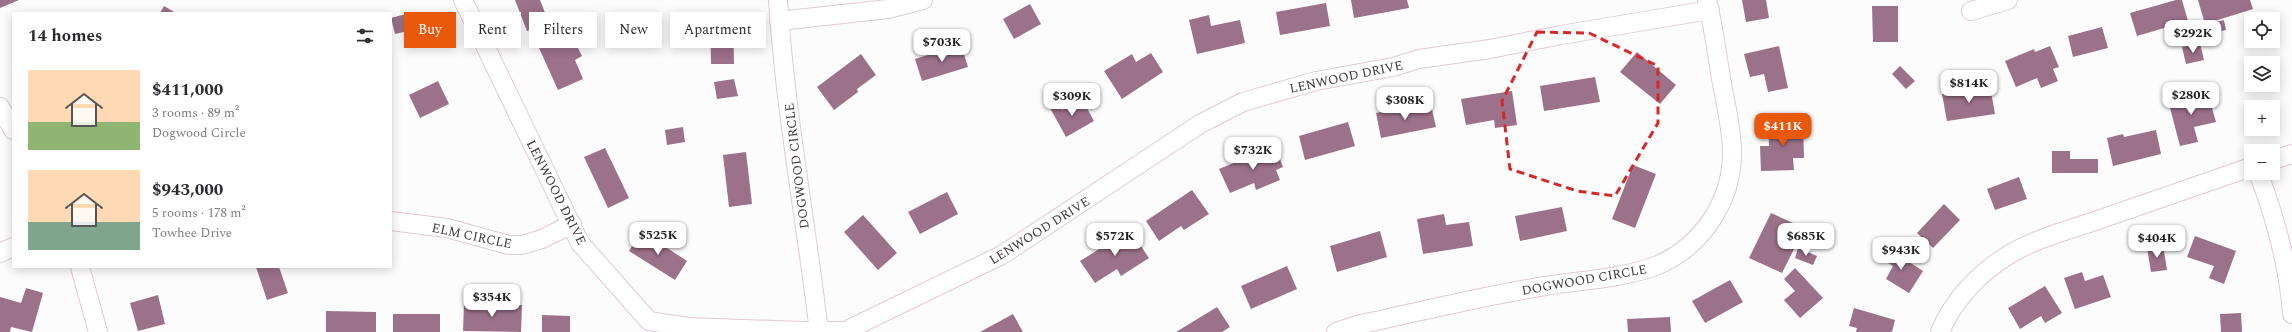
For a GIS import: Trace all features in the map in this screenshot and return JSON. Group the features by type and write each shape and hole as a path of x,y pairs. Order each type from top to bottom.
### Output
{"street":[{"name":"LENWOOD DRIVE","path":"463,0 580,243 649,321 688,327 819,332 845,330 1002,255 1200,124 1243,102 1316,81 1393,67 1419,59 1490,49 1709,5"},
{"name":"DOGWOOD CIRCLE","path":"778,0 779,21 802,215 819,332"},
{"path":"779,21 888,9 923,0"},
{"path":"1971,11 2008,0"},
{"name":"DOGWOOD CIRCLE","path":"1336,332 1357,325 1537,287 1637,272 1680,253 1700,237 1713,219 1724,197 1731,174 1732,152 1727,107 1709,5"},
{"path":"0,107 12,128"},
{"path":"2280,158 2292,154"},
{"path":"1940,332 1953,309 1986,270 2011,253 2046,238 2244,169"},
{"path":"2261,180 2265,190 2287,272 2292,314"},
{"name":"ELM CIRCLE","path":"392,221 447,228 509,246 522,246 542,239 572,224"},
{"path":"0,253 12,247"},
{"path":"80,268 98,332"}],"highlighted area":[{"path":"1537,32 1589,33 1658,66 1658,123 1615,196 1577,191 1510,169 1502,101"}],"building":[{"path":"0,0 19,0 0,8"},
{"path":"515,0 540,0 545,12 529,12 529,30 527,31 521,12 520,12"},
{"path":"1351,0 1407,0 1409,8 1354,18"},
{"path":"1742,0 1766,0 1769,18 1746,22"},
{"path":"2176,0 2182,0 2188,21 2137,36 2130,13"},
{"path":"2198,0 2250,0 2253,9 2205,24"},
{"path":"1326,3 1330,26 1280,35 1276,12"},
{"path":"1030,4 1041,24 1014,39 1003,19"},
{"path":"164,6 174,12 161,12"},
{"path":"1872,6 1898,6 1898,42 1873,42"},
{"path":"404,14 404,32 395,34 392,18"},
{"path":"1209,15 1211,26 1240,20 1245,43 1197,54 1189,20"},
{"path":"2224,20 2226,30 2208,34 2206,24"},
{"path":"2102,27 2108,48 2073,57 2068,36"},
{"path":"2200,43 2204,60 2186,64 2182,47"},
{"path":"961,45 968,67 922,81 915,59"},
{"path":"1779,46 1788,88 1768,92 1764,74 1750,77 1744,54"},
{"path":"2050,46 2059,67 2053,69 2058,81 2041,88 2037,78 2016,87 2005,61 2034,49 2035,52"},
{"path":"539,48 578,48 582,56 575,60 583,79 558,90"},
{"path":"711,48 734,48 734,64 711,64"},
{"path":"1637,52 1676,85 1660,104 1620,72"},
{"path":"1151,53 1163,72 1122,99 1104,71 1132,54 1136,62"},
{"path":"861,54 876,75 857,89 858,92 834,110 817,87"},
{"path":"1900,66 1915,81 1906,89 1892,74"},
{"path":"1595,77 1600,102 1544,111 1540,86"},
{"path":"734,79 738,96 717,99 714,82"},
{"path":"438,81 449,104 420,118 409,95"},
{"path":"1990,86 1995,114 1947,121 1942,94"},
{"path":"2196,89 2198,97 2208,94 2216,122 2194,127 2198,142 2180,146 2169,104 2182,100 2180,93"},
{"path":"1512,91 1517,125 1495,128 1494,120 1466,125 1461,99"},
{"path":"1082,99 1094,121 1066,137 1050,108 1059,103 1062,110"},
{"path":"1413,105 1414,109 1431,105 1436,127 1381,138 1376,113"},
{"path":"1348,122 1355,146 1305,160 1299,136"},
{"path":"1803,122 1804,158 1793,158 1794,170 1761,171 1760,146 1769,146 1768,123"},
{"path":"683,127 685,142 667,145 665,130"},
{"path":"2156,130 2161,154 2113,166 2107,138 2123,134 2124,137"},
{"path":"1275,146 1283,167 1276,170 1280,180 1256,190 1254,183 1230,193 1219,169"},
{"path":"605,148 629,198 608,208 584,157"},
{"path":"2052,151 2070,151 2070,159 2098,159 2098,173 2052,173"},
{"path":"746,152 752,204 729,207 723,155"},
{"path":"1633,165 1656,174 1635,228 1612,219"},
{"path":"2019,177 2027,199 1995,210 1987,189"},
{"path":"1192,190 1209,214 1184,230 1181,226 1159,241 1146,221"},
{"path":"947,192 958,214 920,234 908,212"},
{"path":"1944,204 1960,220 1933,248 1917,233"},
{"path":"1562,207 1567,231 1520,241 1515,216"},
{"path":"1771,213 1793,223 1783,244 1794,249 1782,273 1749,258"},
{"path":"1444,214 1446,225 1469,222 1473,246 1423,254 1417,219"},
{"path":"863,215 897,253 878,270 844,232"},
{"path":"1130,230 1149,258 1121,276 1117,269 1095,283 1080,261"},
{"path":"641,231 687,261 675,280 629,251"},
{"path":"1380,231 1387,257 1337,272 1330,246"},
{"path":"2195,236 2236,251 2224,284 2209,278 2214,266 2187,257"},
{"path":"2163,245 2167,270 2151,272 2147,248"},
{"path":"1886,247 1923,271 1909,293 1886,279 1893,266 1879,257"},
{"path":"1798,248 1817,256 1813,265 1795,258"},
{"path":"1287,266 1297,289 1251,309 1241,286"},
{"path":"256,268 279,268 288,293 267,300"},
{"path":"1795,268 1823,298 1800,318 1784,300 1795,291 1784,279"},
{"path":"2082,272 2085,281 2103,275 2111,297 2075,309 2064,278"},
{"path":"1730,280 1743,302 1705,323 1692,301"},
{"path":"2045,286 2062,313 2045,323 2041,316 2020,329 2008,308"},
{"path":"26,288 43,293 32,332 11,327 10,332 0,332 0,297 21,303"},
{"path":"158,295 165,324 138,331 130,303"},
{"path":"464,304 522,305 521,332 463,331"},
{"path":"1217,307 1230,327 1222,332 1176,332"},
{"path":"1854,308 1895,320 1892,332 1856,332 1857,328 1849,326"},
{"path":"326,311 376,312 376,332 326,332"},
{"path":"2241,313 2242,332 2221,332 2220,314"},
{"path":"393,314 440,314 440,332 393,332"},
{"path":"1013,314 1023,332 980,332"},
{"path":"542,315 570,316 570,332 542,332"},
{"path":"1670,317 1671,332 1628,332 1627,319"}]}
